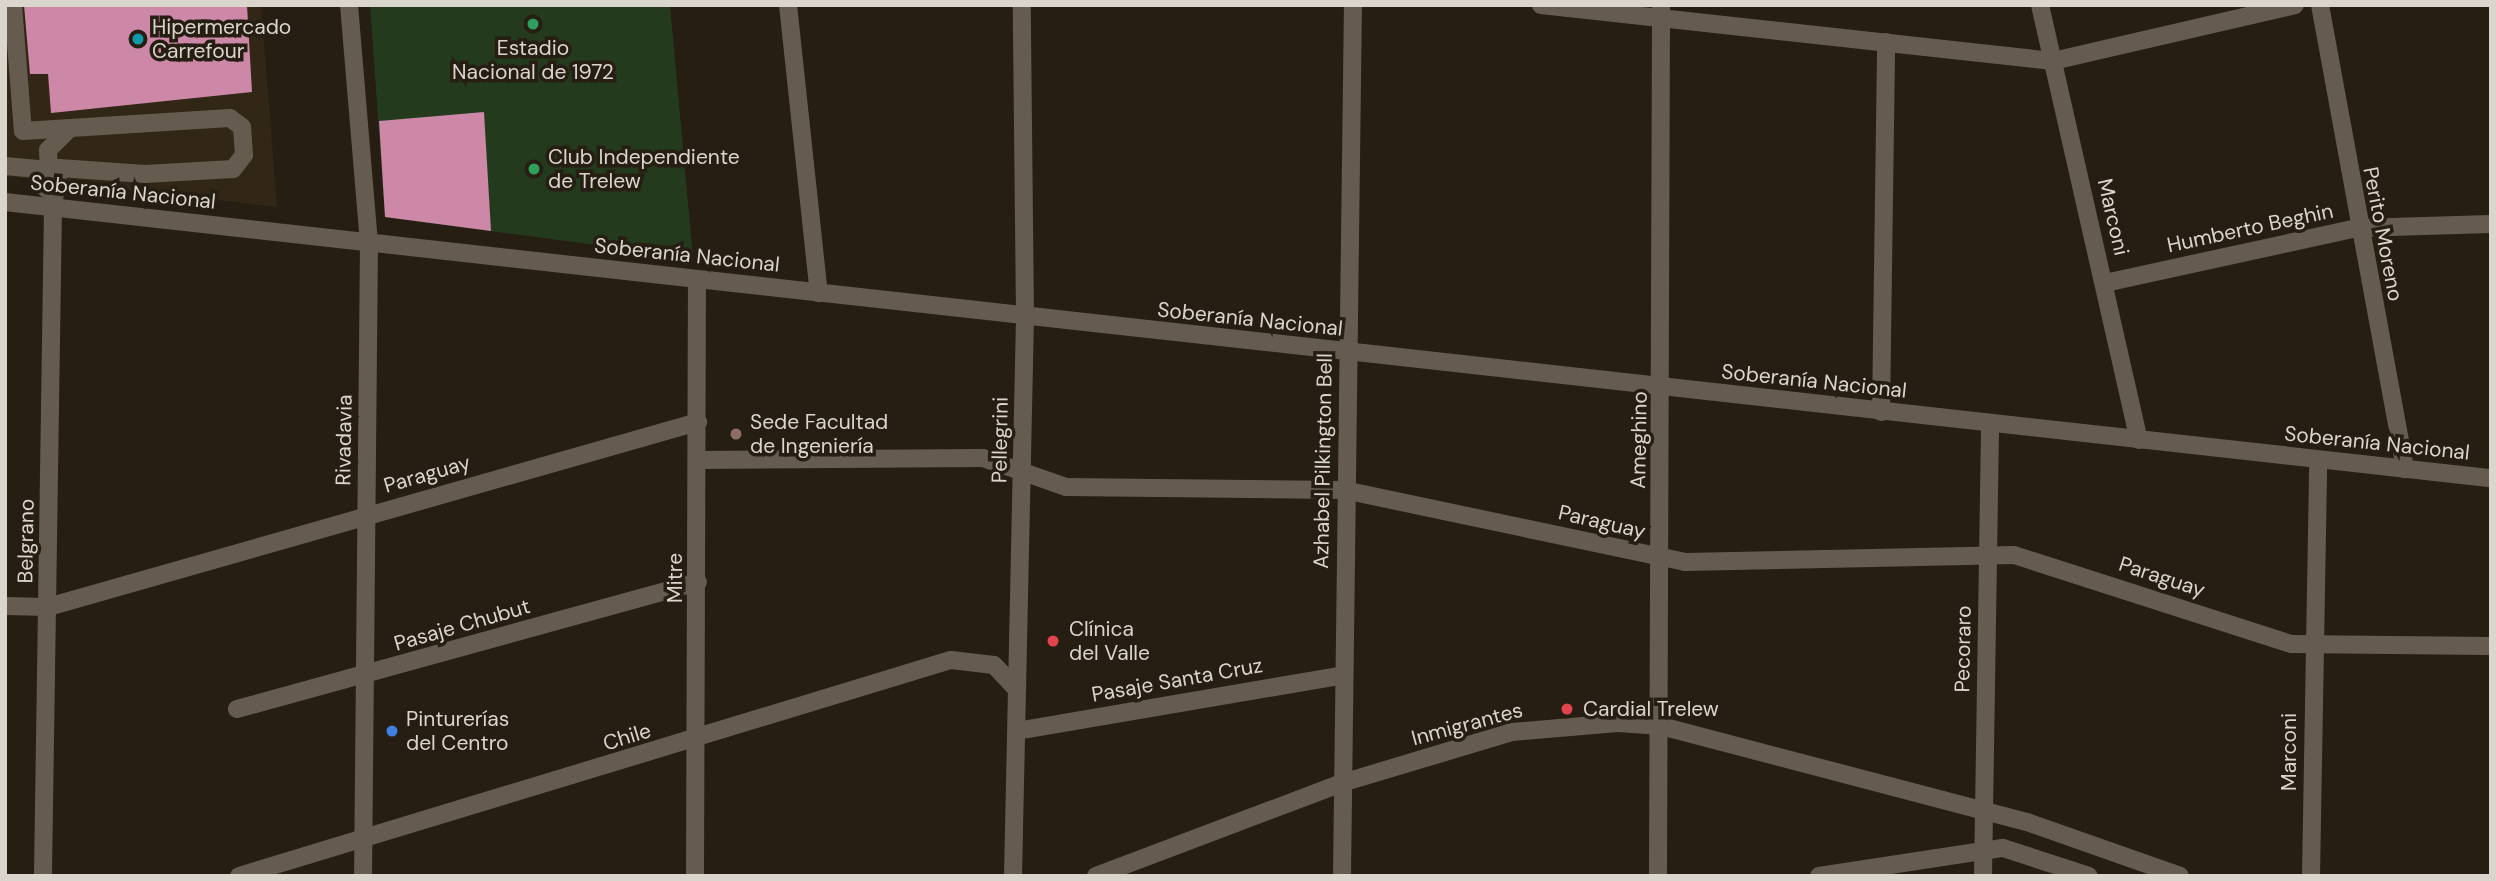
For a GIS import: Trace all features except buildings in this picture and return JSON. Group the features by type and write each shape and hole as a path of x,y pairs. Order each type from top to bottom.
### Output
{"street":[{"path":"13,5 23,131 230,118 242,127 244,155 233,169 145,174 59,168 48,207"},
{"name":"Rivadavia","path":"349,5 369,242 363,876"},
{"path":"788,5 819,293"},
{"name":"Pellegrini","path":"1013,876 1025,317 1022,5"},
{"name":"Azhabel Pilkington Bell","path":"1342,876 1344,489 1353,5"},
{"path":"1541,5 1661,11 1886,42 2053,61 2295,5"},
{"name":"Marconi","path":"2040,5 2139,440"},
{"name":"Perito Moreno","path":"2320,5 2357,228 2405,469"},
{"name":"Ameghino","path":"1658,876 1661,726 1661,11"},
{"path":"1881,412 1886,42"},
{"path":"48,207 48,150 70,128"},
{"path":"5,166 49,170"},
{"name":"Soberanía Nacional","path":"5,202 1346,353 2491,478"},
{"name":"Belgrano","path":"43,876 48,607 48,207"},
{"name":"Humberto Beghin","path":"2105,283 2357,228 2491,224"},
{"name":"Mitre","path":"695,876 698,582 696,280"},
{"name":"Paraguay","path":"5,606 48,607 698,422"},
{"name":"Pecoraro","path":"1983,876 1990,424"},
{"name":"Paraguay","path":"698,460 983,458 1066,487 1344,489 1661,559 1988,555 2038,560 2312,647 2491,646"},
{"name":"Marconi","path":"2311,876 2312,647 2318,460"},
{"name":"Pasaje Chubut","path":"237,709 698,582"},
{"name":"Chile","path":"239,876 365,841 951,660 994,664 1017,690"},
{"name":"Pasaje Santa Cruz","path":"1017,731 1344,675"},
{"name":"Inmigrantes","path":"1096,876 1342,783 1530,728 1661,726 1984,813 2180,876"},
{"path":"1819,876 1983,848 2019,851 2089,876"}],"shaded area":[{"path":"5,5 261,5 277,207 5,176"}],"green space":[{"name":"Club Independiente de Trelew","path":"370,5 670,5 693,258 385,217"}],"place":[{"name":"Estadio Nacional de 1972","path":"533,24"},
{"name":"Hipermercado Carrefour","path":"138,39"},
{"name":"Club Independiente de Trelew","path":"534,169"},
{"name":"Sede Facultad de Ingeniería","path":"736,434"},
{"name":"Clínica del Valle","path":"1053,641"},
{"name":"Cardial Trelew","path":"1567,709"},
{"name":"Pinturerías del Centro","path":"392,731"}]}
